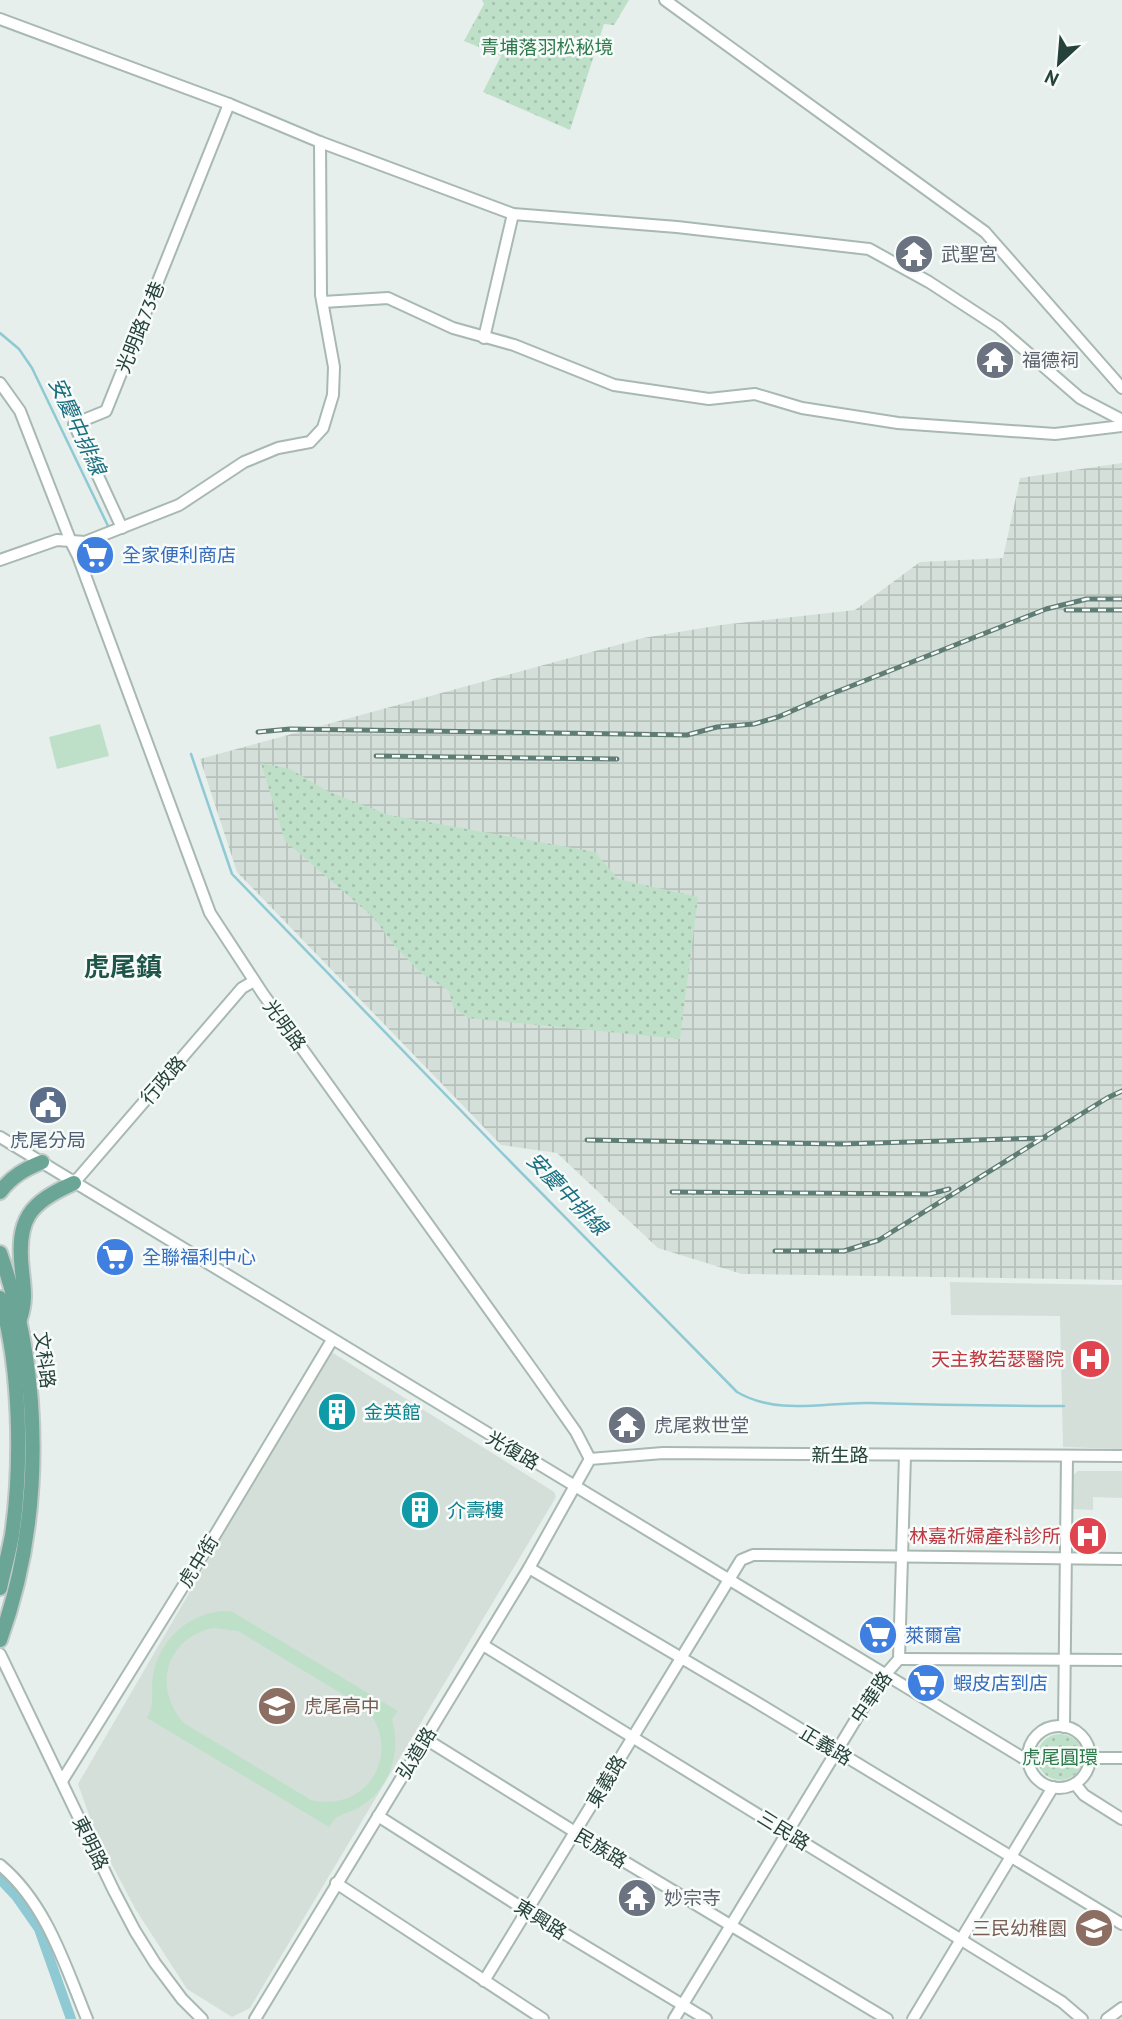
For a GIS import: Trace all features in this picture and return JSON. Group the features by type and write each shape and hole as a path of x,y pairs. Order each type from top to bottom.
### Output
{"main road":[{"path":"0,1192 8,1180 20,1171 43,1161"},
{"path":"20,1319 26,1301 20,1251 23,1226 32,1209 47,1195 74,1183"},
{"name":"文科路","path":"0,1253 20,1319 30,1401 32,1470 20,1568 0,1640"},
{"name":"文科路","path":"0,1588 12,1534 18,1439 12,1359 1,1302"}],"street":[{"path":"665,0 985,232 1122,388"},
{"path":"0,19 513,214 677,227 869,249 929,282 998,327 1080,398 1122,420"},
{"name":"光明路73巷","path":"122,528 74,424 106,411 229,104"},
{"path":"0,560 57,540 85,542 179,505 244,462 278,448 310,442 323,428 333,395 334,367 323,302 320,142"},
{"path":"484,338 513,214"},
{"path":"323,302 388,298 453,328 514,345 614,385 709,398 755,394 802,408 898,423 1055,433 1122,426"},
{"name":"光明路","path":"0,383 20,411 78,556 210,913 254,981 576,1432 590,1459"},
{"name":"行政路","path":"74,1183 242,988 254,981"},
{"name":"光復路","path":"0,1137 1028,1761 1040,1780 1053,1787"},
{"name":"虎中街","path":"62,1781 332,1340"},
{"name":"新生路","path":"590,1459 663,1453 1122,1456"},
{"name":"中華路","path":"674,2019 878,1683 899,1659 905,1455"},
{"path":"1064,1727 1067,1456"},
{"path":"574,1486 590,1459"},
{"name":"弘道路","path":"255,2019 483,1645 574,1486"},
{"name":"東義路","path":"484,1982 741,1560 753,1555 1122,1559"},
{"name":"正義路","path":"529,1568 1122,1924"},
{"name":"三民路","path":"483,1645 1062,2002 1082,2019"},
{"name":"東明路","path":"0,1654 135,1931 181,1999 202,2019"},
{"path":"899,1659 1122,1660"},
{"path":"914,2019 1053,1787 1074,1784 1087,1770 1090,1758 1086,1742 1080,1734 1064,1727 1052,1727 1035,1738 1028,1761"},
{"name":"民族路","path":"424,1738 887,2019"},
{"path":"1090,1758 1122,1758"},
{"path":"1074,1784 1084,1795 1122,1819"},
{"name":"東興路","path":"378,1816 706,2019"},
{"path":"0,1865 34,1904 57,1943 87,2019"},
{"path":"337,1883 543,2019"},
{"path":"1107,2019 1122,2008"}],"shaded area":[{"path":"1122,463 1122,1280 742,1274 658,1248 557,1153 501,1145 237,872 200,759 643,638 721,625 855,610 920,562 1003,558 1020,478"},
{"name":"天主教若瑟醫院","path":"950,1282 1122,1285 1122,1449 1063,1447 1060,1316 951,1315"},
{"name":"虎尾高中","path":"330,1351 554,1492 556,1497 250,2008 232,2017 187,1989 136,1910 97,1837 78,1784"},
{"path":"1078,1471 1122,1471 1122,1498 1093,1497 1093,1510 1071,1509 1071,1477"}],"green space":[{"name":"青埔落羽松秘境","path":"482,0 629,0 614,25 604,24 570,130 483,92 501,56 464,41 484,4"},
{"path":"100,724 109,756 57,769 49,737"},
{"path":"261,763 290,769 327,791 389,815 595,852 618,879 698,897 680,1039 468,1018 453,1007 449,991 421,973 394,945 373,917 285,841"},
{"path":"231,1611 398,1711 392,1719 395,1732 394,1758 385,1782 367,1802 338,1817 329,1827 147,1718 152,1701 153,1675 162,1649 180,1628 204,1615","holes":["213,1628 238,1631 367,1709 377,1726 381,1744 380,1761 374,1776 363,1789 348,1798 331,1802 311,1800 184,1723 168,1695 169,1666 175,1653 184,1642"]},
{"name":"虎尾圓環","path":"1060,1734 1076,1741 1083,1757 1076,1773 1060,1780 1044,1773 1037,1757 1044,1741"}],"waterway":[{"name":"安慶中排線","path":"0,333 19,349 32,368 109,528"},
{"name":"安慶中排線","path":"191,754 232,874 737,1392 769,1404 785,1406 852,1403 1064,1406"},
{"path":"0,1879 16,1896 39,1929 71,2019"}],"railway":[{"path":"258,732 290,729 687,735 717,727 754,724 778,717 1046,609 1087,599 1122,599"},
{"path":"1066,610 1122,610"},
{"path":"376,756 617,759"},
{"path":"775,1251 844,1251 879,1240 1122,1091"},
{"path":"587,1140 842,1144 1045,1138"},
{"path":"672,1192 930,1194 949,1189"}],"place":[{"name":"武聖宮","path":"914,254"},
{"name":"福德祠","path":"995,360"},
{"name":"全家便利商店","path":"95,555"},
{"name":"虎尾分局","path":"48,1105"},
{"name":"全聯福利中心","path":"115,1257"},
{"name":"天主教若瑟醫院","path":"1091,1359"},
{"name":"金英館","path":"337,1412"},
{"name":"虎尾救世堂","path":"627,1425"},
{"name":"介壽樓","path":"420,1510"},
{"name":"林嘉祈婦產科診所","path":"1088,1536"},
{"name":"萊爾富","path":"878,1635"},
{"name":"蝦皮店到店","path":"926,1683"},
{"name":"虎尾高中","path":"277,1706"},
{"name":"妙宗寺","path":"637,1898"},
{"name":"三民幼稚園","path":"1094,1928"}],"district":[{"name":"虎尾鎮","path":"123,967"}]}
